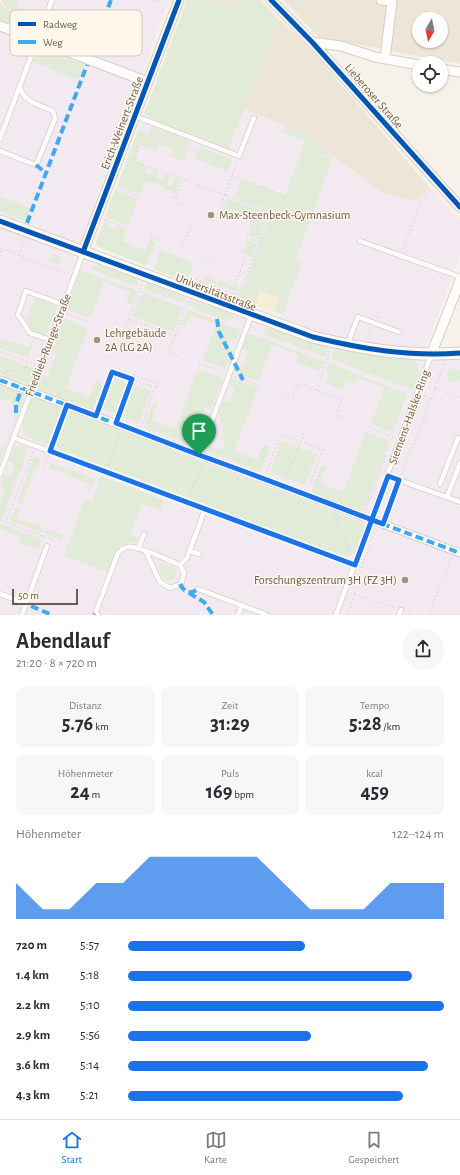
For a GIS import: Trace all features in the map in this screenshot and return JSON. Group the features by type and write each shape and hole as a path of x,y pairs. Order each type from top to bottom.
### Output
{"street":[{"name":"Erich-Weinert-Straße","path":"83,252 179,0"},
{"name":"Lieberoser Straße","path":"271,0 312,42 460,207"},
{"path":"381,0 392,2 385,59"},
{"name":"Erich-Weinert-Straße","path":"0,26 10,30"},
{"path":"312,42 341,46 385,59 412,64"},
{"name":"Erich-Weinert-Straße","path":"79,56 148,82"},
{"path":"448,70 460,72"},
{"name":"Universitätsstraße","path":"0,221 293,331 347,345 397,353 431,355 460,354"},
{"path":"431,355 460,281"},
{"path":"1,380 456,551"}],"lane":[{"path":"48,10 52,0"},
{"path":"0,138 30,56"},
{"path":"0,151 36,165 55,119 53,111 26,99 21,94 19,86"},
{"path":"135,116 239,156 254,118"},
{"path":"360,241 460,277"},
{"name":"Friedlieb-Runge-Straße","path":"0,474 83,252"},
{"path":"50,340 30,332 18,315 26,291 64,305"},
{"path":"211,423 251,316"},
{"path":"347,345 358,316 399,332"},
{"name":"Siemens-Halske-Ring","path":"336,615 372,520 431,355"},
{"path":"14,438 355,565"},
{"path":"440,484 458,438 460,439"},
{"path":"447,497 460,463"},
{"path":"388,476 460,502"},
{"path":"180,565 187,558 205,509"},
{"path":"138,549 144,534"},
{"path":"22,615 47,546"},
{"path":"98,615 95,614 118,553 124,548 132,547 146,552 180,565 184,573 181,584 170,588 160,582 146,552"},
{"path":"190,551 199,554"},
{"path":"198,589 267,615"},
{"path":"0,594 26,603"},
{"path":"238,615 242,605"}],"path":[{"path":"153,0 160,2"},
{"path":"0,4 10,10"},
{"path":"142,34 147,36"},
{"path":"197,153 144,133 134,161 278,215"},
{"path":"213,218 216,219 239,156"},
{"path":"232,175 285,196"},
{"path":"182,205 174,202 183,179"},
{"path":"401,256 421,200 433,187"},
{"path":"114,188 139,196"},
{"path":"196,279 239,296 271,212"},
{"path":"102,219 127,228"},
{"path":"182,248 191,225"},
{"path":"151,237 160,241"},
{"path":"247,238 260,242"},
{"path":"19,255 25,240"},
{"path":"0,256 1,249 74,276"},
{"path":"204,256 213,260"},
{"path":"235,284 245,256"},
{"path":"240,271 247,273"},
{"path":"113,331 123,335 140,289"},
{"path":"178,356 168,352 186,307"},
{"path":"61,312 92,323"},
{"path":"129,319 174,336"},
{"path":"0,352 40,366"},
{"path":"317,390 328,360"},
{"path":"1,380 6,371 25,370 28,362"},
{"path":"347,615 355,594 354,588 377,526 383,524 444,366"},
{"path":"105,472 132,379 136,370"},
{"path":"96,416 112,372 155,388"},
{"path":"134,375 158,384 157,389 155,388 139,432"},
{"path":"281,394 293,399 298,383 317,390 342,400 336,415 346,419"},
{"path":"435,388 460,398"},
{"path":"417,394 431,399"},
{"path":"44,467 67,405"},
{"path":"422,420 428,423"},
{"path":"187,503 211,423"},
{"path":"366,426 393,436 391,444"},
{"path":"284,486 304,432"},
{"path":"264,479 281,434 301,441 323,450 306,495"},
{"path":"6,522 35,446"},
{"path":"363,516 388,451"},
{"path":"15,464 26,468"},
{"path":"330,504 355,565"},
{"path":"0,520 55,541"},
{"path":"42,536 45,528"},
{"path":"429,615 456,551"},
{"path":"355,594 400,613 414,615"}],"shaded area":[{"path":"12,0 169,0 75,256 276,328 292,281 278,314 96,245 143,115 227,149 244,109 306,134 380,192 415,202 430,188 460,220 460,256 421,360 460,359 460,615 0,615 0,31"},
{"path":"207,0 236,0 229,8"},
{"path":"284,0 460,0 460,64 448,62 448,56 418,56 318,37"},
{"path":"280,21 304,42 430,188 415,202 380,192 306,134 244,109"}],"green space":[{"path":"3,0 18,0 16,6 26,10 10,10 2,3"},
{"path":"187,0 207,0 229,8 236,0 260,0 280,21 228,149 157,121 144,114"},
{"path":"0,5 10,13 10,24 0,20"},
{"path":"34,56 39,58 40,56 61,56 85,65 79,80 32,62"},
{"path":"151,125 190,142 187,148 148,134"},
{"path":"285,126 306,134 334,157 333,158 312,151 332,160 296,259 302,262 283,314 239,298 270,217 273,215 277,216 279,213 234,197 241,179 285,196 305,141 283,133"},
{"path":"138,130 144,133 134,161 147,166 145,173 150,175 153,169 158,171 156,178 162,180 164,173 170,176 167,185 171,187 175,177 181,179 175,194 159,186 159,184 155,182 154,184 145,181 140,194 117,186"},
{"path":"145,135 188,151 184,162 171,157 173,150 159,145 157,151 141,145"},
{"path":"201,147 232,160 227,171 195,159"},
{"path":"115,190 138,199 128,225 105,217"},
{"path":"0,196 31,208 26,221 0,211"},
{"path":"227,198 266,212 265,215 267,216 259,239 248,235 253,222 244,219 245,216 240,214 239,217 222,210"},
{"path":"104,222 108,223 107,226 115,229 117,226 126,230 122,241 145,250 150,239 156,242 146,266 97,246 96,242"},
{"path":"247,240 257,244 252,257 242,253"},
{"path":"160,250 194,263 187,282 154,269"},
{"path":"53,253 62,257 59,265 50,261"},
{"path":"96,264 137,279 138,287 91,269"},
{"path":"80,270 137,291 132,305 126,303 130,292 104,282 90,318 66,309"},
{"path":"207,275 216,279 216,282 218,283 219,280 239,288 244,275 238,292 204,280"},
{"path":"147,283 182,296 185,298 184,303 144,289"},
{"path":"142,292 182,308 174,332 132,316"},
{"path":"35,298 57,307 46,336 33,331 26,319"},
{"path":"192,300 232,314 234,319 227,321 191,307 189,305"},
{"path":"187,310 241,330 237,340 231,338 227,348 233,351 226,369 203,360 216,324 190,315 185,327 181,326"},
{"path":"62,318 88,328 66,388 89,397 96,380 103,384 94,410 36,388 41,376 47,378 57,353 50,351"},
{"path":"265,327 327,346 326,357 266,335 262,331"},
{"path":"248,333 324,361 320,371 296,362 298,355 272,345 258,381 233,372 236,365 242,367 248,351 242,348"},
{"path":"0,339 29,347 33,339 34,340 27,360 26,357 0,348"},
{"path":"338,349 413,360 418,366 419,370 414,389 331,359 334,350"},
{"path":"0,356 35,369 30,385 0,374"},
{"path":"329,363 405,393 406,397 393,432 371,424 384,388 358,378 355,384 325,372"},
{"path":"454,368 459,370 461,375 459,380 454,382 449,380 447,375 449,370"},
{"path":"198,369 223,378 211,409 205,406 201,416 207,419 196,447 144,427 153,403 158,404 152,420 175,429"},
{"path":"329,374 346,381 343,390 326,383"},
{"path":"113,377 151,391 139,423 101,408"},
{"path":"231,378 258,388 234,451 257,460 263,445 270,447 261,472 205,450 207,444 212,443 211,447 222,450 225,441 215,438 214,440 209,437 210,434 218,438 222,437 223,430 219,411 223,401 230,403 235,388 229,385"},
{"path":"0,385 25,395 0,462 0,450 7,440 13,425 14,407 11,401 0,399"},
{"path":"32,397 365,524 364,534 358,550 350,556 345,557 29,438 25,434 22,424"},
{"path":"366,432 390,441 364,511 311,492 321,466 326,467 320,483 343,492"},
{"path":"281,441 317,454 305,485 270,472"},
{"path":"20,445 29,447 3,518 0,517 0,503 5,490 0,488 4,474 10,477 15,464 9,461 14,448"},
{"path":"34,456 41,459 39,465 37,464 22,504 17,502"},
{"path":"51,463 67,469 65,474 49,468"},
{"path":"69,469 95,479 90,493 88,492 90,484 67,475"},
{"path":"101,476 164,500 160,510 142,503 130,534 138,539 136,543 127,542 119,546 108,572 64,556 85,498 92,501"},
{"path":"15,508 20,510 17,518 43,527 41,532 10,521"},
{"path":"0,523 42,539 38,549 18,543 21,537 0,529"},
{"path":"47,529 63,535 61,540 45,534"},
{"path":"159,564 165,564 174,568 177,574 174,580 169,581 163,577 159,569"}],"sand":[{"path":"260,291 279,298 274,311 256,304"}],"marked path":[{"path":"107,10 111,0"},
{"path":"27,223 87,65"},
{"path":"36,165 46,173"},
{"path":"217,319 219,332 243,380"},
{"path":"0,380 460,553"},
{"path":"16,413 16,404 22,388"},
{"path":"180,584 183,589 188,592 198,589"},
{"path":"189,593 204,602 213,615"},
{"path":"31,606 52,615"}],"cycle path":[{"path":"83,252 179,0"},
{"path":"271,0 312,42 460,207"},
{"path":"0,221 313,337 350,345 404,353 460,353"}],"place":[{"name":"Max-Steenbeck-Gymnasium","path":"211,215"},
{"name":"Lehrgebäude 2A (LG 2A)","path":"97,340"},
{"name":"Forschungszentrum 3H (FZ 3H)","path":"405,580"}],"route":[{"path":"199,455 116,423 132,379 112,372 96,416 67,405 50,451 355,565 372,520 388,476 399,480 383,524 372,520 363,516 199,455"}]}
